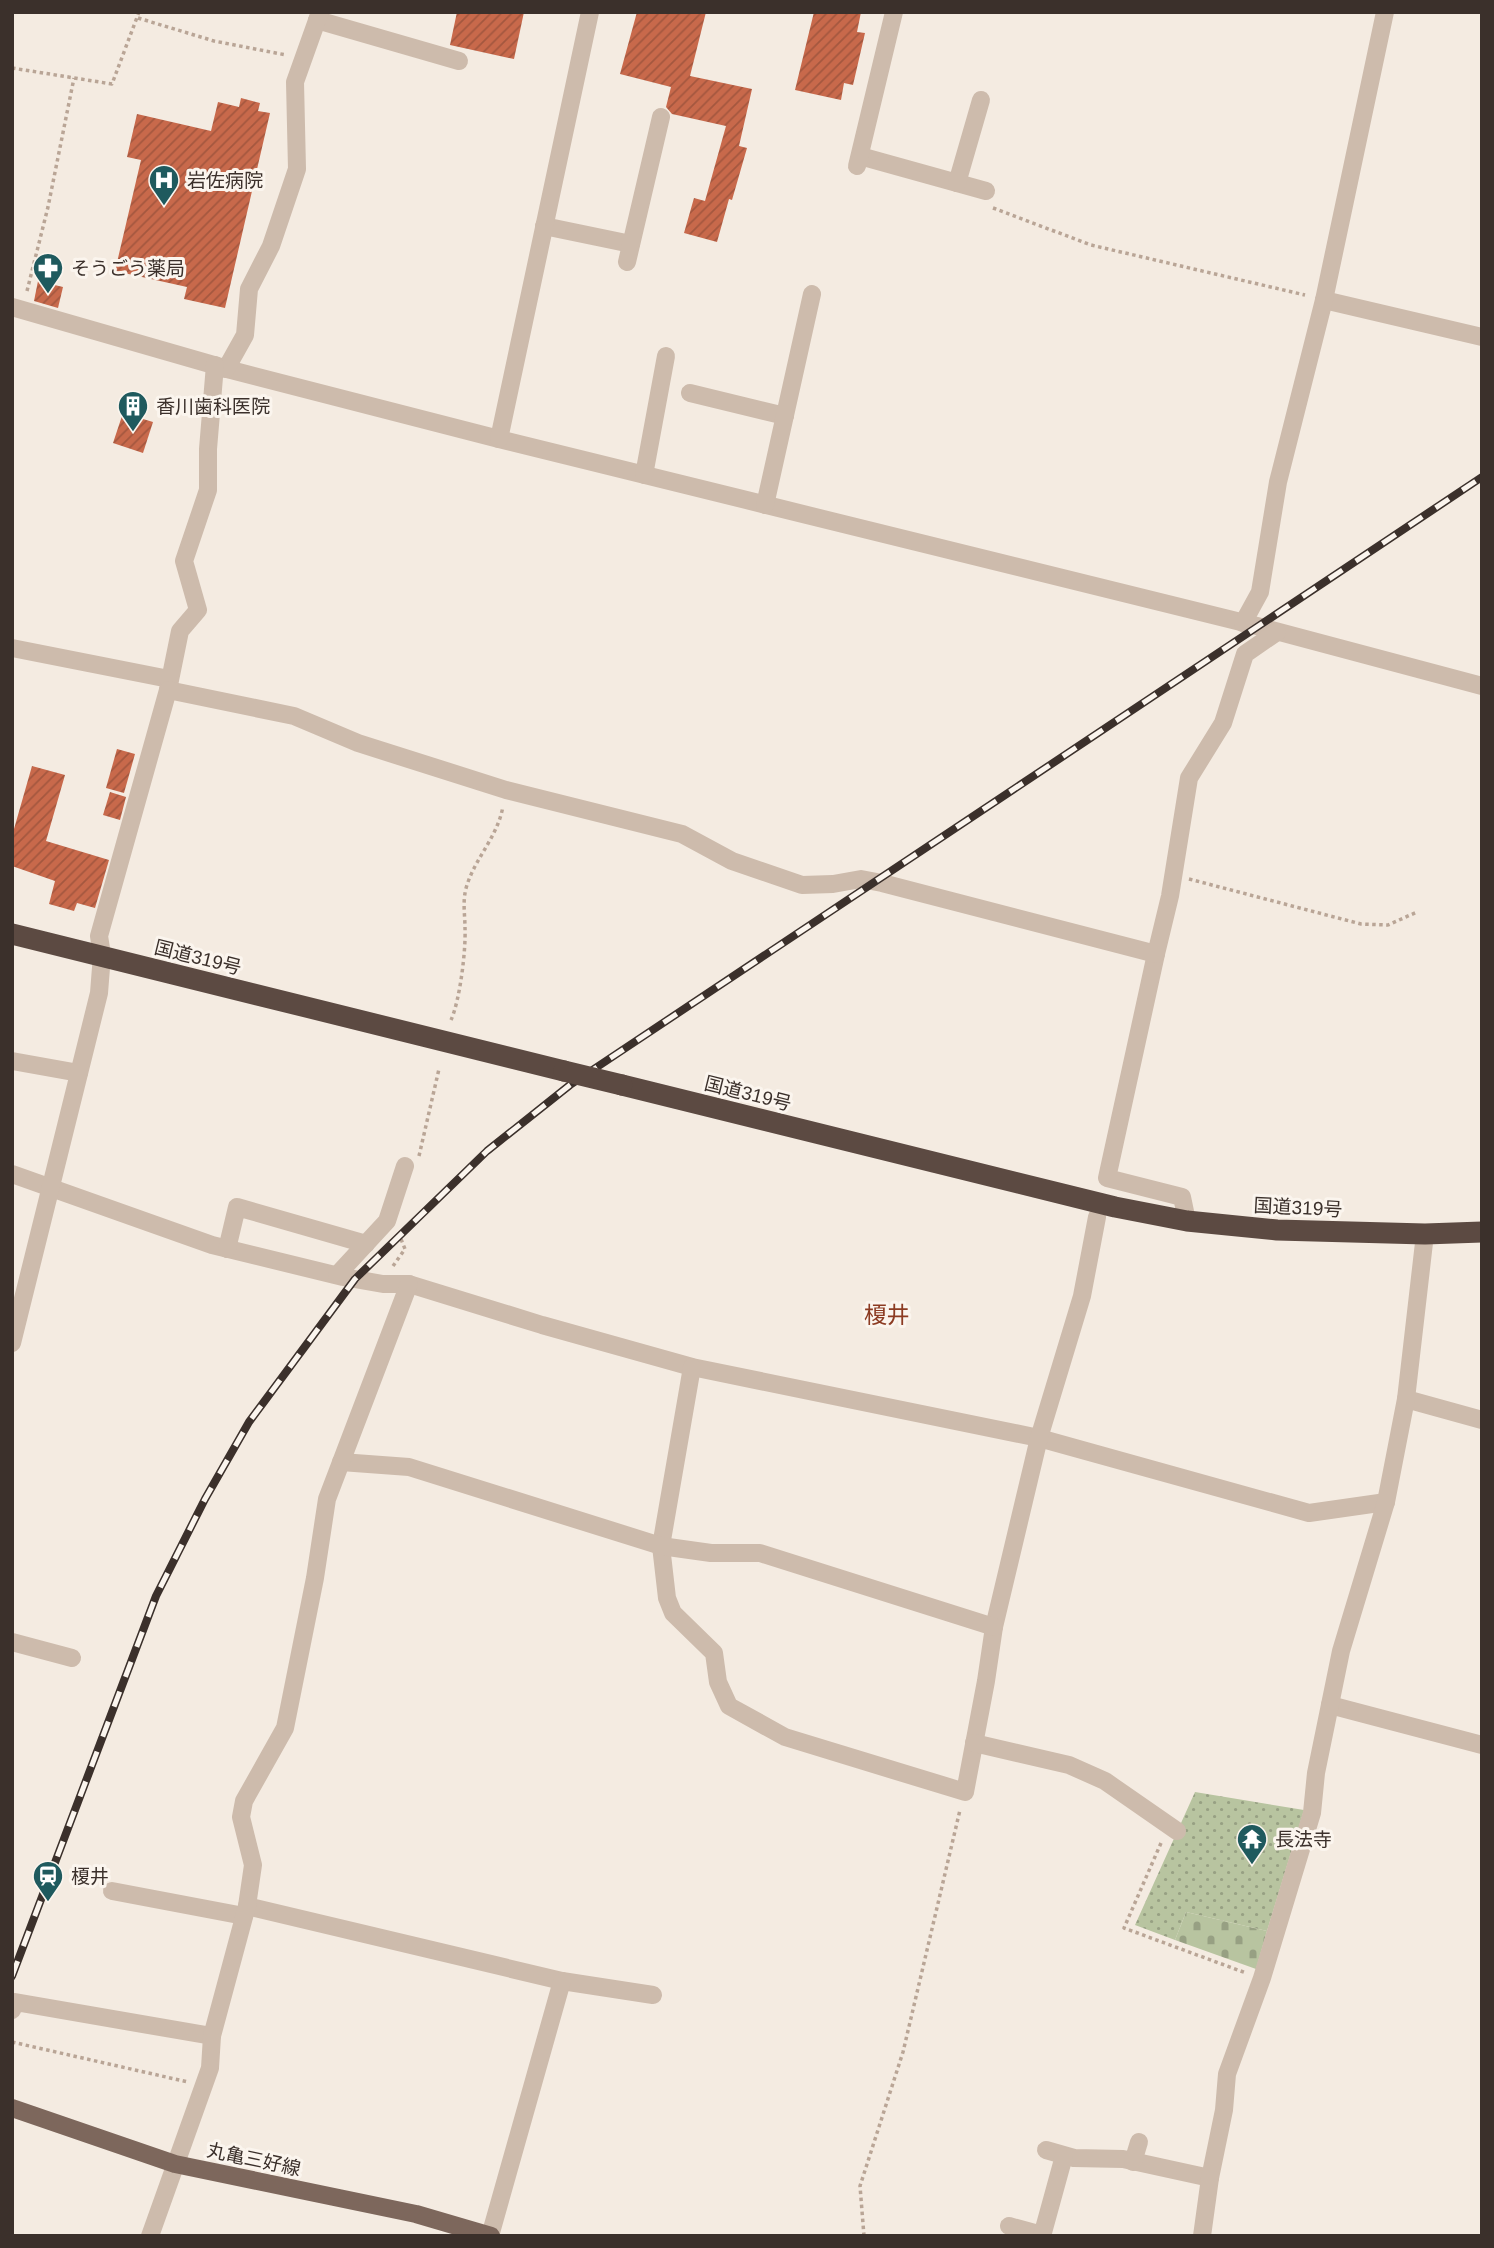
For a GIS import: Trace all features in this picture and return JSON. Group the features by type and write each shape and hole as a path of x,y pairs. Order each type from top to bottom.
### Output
{"highway":[{"name":"国道319号","path":"12,934 1115,1207 1187,1221 1277,1230 1426,1234 1482,1232"}],"main road":[{"name":"丸亀三好線","path":"12,2108 175,2164 416,2214 491,2236"}],"street":[{"path":"499,439 590,12"},
{"path":"894,12 859,161 957,183 984,197"},
{"path":"1243,622 1260,592 1278,482 1324,300 1385,12"},
{"path":"12,1343 99,993 102,955 99,936 169,685 180,631 198,610 184,561 208,490 208,449 221,367 245,335 249,289 271,246 297,170 295,82 302,58 318,16 459,61"},
{"path":"957,183 981,100"},
{"path":"627,262 661,117"},
{"path":"544,226 631,244"},
{"path":"765,505 812,294"},
{"path":"1324,300 1482,337"},
{"path":"18,308 221,367 499,439 1243,622 1482,686"},
{"path":"644,475 666,356"},
{"path":"690,393 785,416"},
{"path":"1187,1221 1182,1197 1107,1178 1173,875 1189,778 1223,723 1245,654 1277,632"},
{"path":"12,648 294,716 358,743 506,790 682,834 732,861 802,885 833,884 860,879 882,883 1156,954"},
{"path":"12,1061 79,1073"},
{"path":"337,1275 387,1221 405,1166"},
{"path":"12,1174 227,1249 383,1284 409,1284 692,1367 1039,1438 1309,1513 1386,1502"},
{"path":"227,1249 237,1208 366,1244"},
{"path":"692,1367 661,1546 667,1598 673,1613 714,1653 718,1682 729,1706 785,1737 965,1792 994,1627 1039,1438 1082,1296 1097,1217"},
{"path":"1202,2236 1224,2110 1227,2074 1262,1978 1312,1813 1316,1773 1341,1651 1386,1502 1406,1399 1426,1234"},
{"path":"150,2236 210,2068 212,2036 245,1911 253,1865 241,1817 244,1801 285,1728 315,1578 327,1499 409,1284"},
{"path":"1406,1399 1482,1420"},
{"path":"341,1462 409,1467 661,1546 711,1553 760,1553 994,1627"},
{"path":"12,1642 72,1658"},
{"path":"1330,1704 1482,1745"},
{"path":"974,1742 1081,1770 1105,1781 1173,1828"},
{"path":"112,1891 245,1911 562,1982 653,1995"},
{"path":"491,2236 562,1982"},
{"path":"14,2006 123,2019 212,2036"},
{"path":"1133,2162 1139,2142"},
{"path":"1046,2150 1064,2156 1133,2162 1210,2178"},
{"path":"1009,2226 1042,2235 1064,2156"}],"path":[{"path":"12,68 112,84 138,15 214,41 302,58"},
{"path":"18,308 48,208 74,78"},
{"path":"984,197 1091,245 1324,300"},
{"path":"451,1020 461,966 466,887 495,832 506,790"},
{"path":"1173,875 1361,924 1388,925 1417,912"},
{"path":"864,2236 860,2186 903,2052 965,1792"},
{"path":"1173,1828 1124,1928 1262,1978"},
{"path":"12,2042 204,2085"}],"green space":[{"path":"1195,1792 1304,1810 1267,1931 1186,1912 1175,1940 1135,1925"},
{"path":"1186,1912 1267,1931 1256,1969 1175,1940"}],"building":[{"path":"457,12 524,12 514,59 450,45"},
{"path":"637,12 706,12 690,76 752,89 739,146 747,148 717,242 684,233 694,198 705,201 726,126 672,114 666,107 671,87 620,74"},
{"path":"814,12 861,12 857,32 865,33 853,85 844,83 841,100 795,90"},
{"path":"241,98 260,103 258,111 270,113 225,308 184,299 187,287 115,271 141,160 127,157 137,114 211,131 218,102 239,107"},
{"name":"そうごう薬局","path":"38,281 63,287 58,308 34,301"},
{"name":"香川歯科医院","path":"123,413 153,422 143,453 113,443"},
{"path":"117,749 135,754 124,793 106,788"},
{"path":"32,766 65,775 46,841 109,860 95,908 77,903 74,911 49,904 55,881 12,866 12,836"},
{"path":"110,792 126,797 120,820 103,815"}],"railway":[{"path":"12,1976 156,1596 205,1499 249,1422 355,1279 487,1151 570,1085 1482,477"}],"place":[{"name":"岩佐病院","path":"164,207"},
{"name":"そうごう薬局","path":"48,295"},
{"name":"香川歯科医院","path":"133,433"},
{"name":"長法寺","path":"1252,1866"},
{"name":"榎井","path":"48,1903"}],"district":[{"name":"榎井","path":"887,1315"}]}
